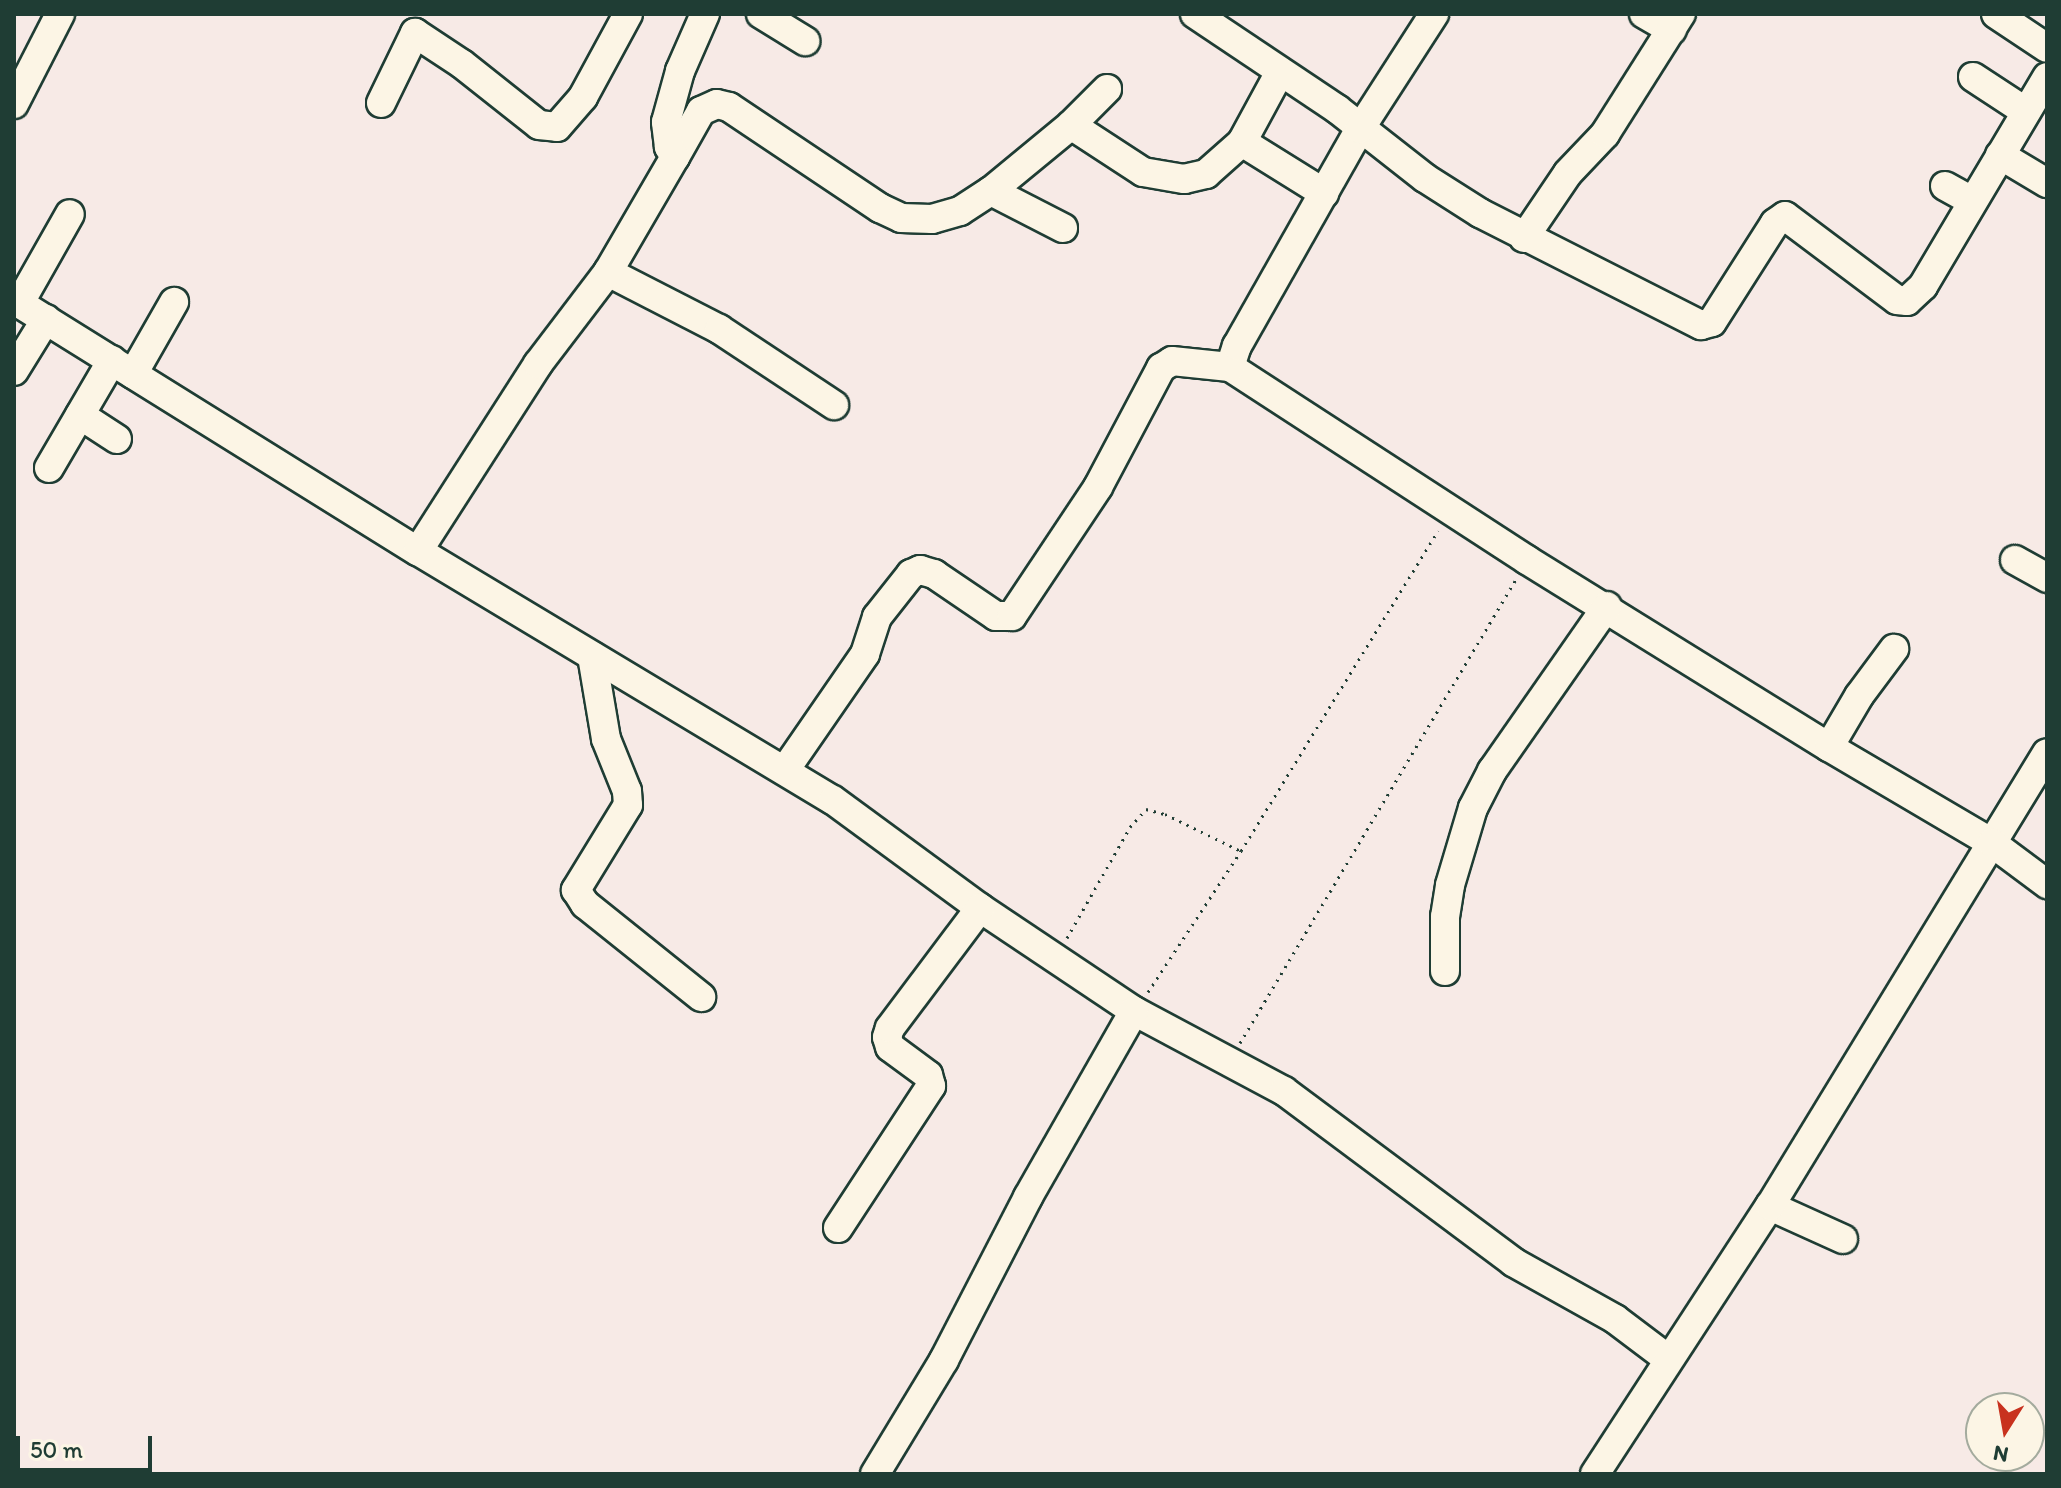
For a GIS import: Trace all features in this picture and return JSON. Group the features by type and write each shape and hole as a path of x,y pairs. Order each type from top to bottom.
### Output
{"street":[{"path":"16,96 60,14"},
{"path":"381,103 420,24 462,64 524,114 548,128 557,127 575,109 628,14"},
{"path":"675,157 669,147 666,122 680,71 705,14"},
{"path":"761,14 805,41"},
{"path":"1195,14 1425,178 1524,238 1679,315 1706,325 1712,322 1781,217 1789,217 1802,226 1897,300 1907,301 1923,286 2047,77"},
{"path":"1230,367 1237,346 1360,129 1434,14"},
{"path":"1524,238 1568,173 1605,134 1677,22 1644,14"},
{"path":"1996,14 2047,48"},
{"path":"1071,125 1126,163 1164,177 1184,179 1206,174 1242,142 1280,72"},
{"path":"1973,77 2025,111"},
{"path":"418,551 538,364 608,272 701,111 717,104 729,107 880,208 901,218 932,219 960,211 991,191 1071,125 1107,89"},
{"path":"1242,142 1324,193"},
{"path":"2000,155 2047,183"},
{"path":"1945,186 1972,201"},
{"path":"991,191 1063,228"},
{"path":"70,214 17,302 418,551 833,800 980,908 1134,1011 1230,1060 1295,1099 1513,1262 1615,1319 1668,1359"},
{"path":"608,272 719,329 834,405"},
{"path":"49,468 80,415 174,302"},
{"path":"14,371 46,319"},
{"path":"785,770 865,654 877,617 911,574 920,570 934,574 996,616 1012,616 1098,487 1161,368 1172,361 1230,367 1527,560 1607,606 1829,747 1992,843 2047,884"},
{"path":"80,415 117,439"},
{"path":"2015,560 2047,578"},
{"path":"1445,971 1445,917 1450,885 1473,808 1492,771 1607,606"},
{"path":"1829,747 1859,696 1894,649"},
{"path":"592,656 606,739 627,791 628,805 576,890 585,904 701,997"},
{"path":"1595,1474 1770,1206 2047,753"},
{"path":"838,1228 931,1086 928,1075 890,1047 887,1037 890,1028 980,908"},
{"path":"875,1474 944,1360 1028,1197 1134,1011"},
{"path":"1770,1206 1843,1239"}],"path":[{"path":"1134,1011 1241,851 1450,511"},
{"path":"1230,1060 1527,560"},
{"path":"1056,958 1141,812 1146,809 1165,814 1241,851"}]}
